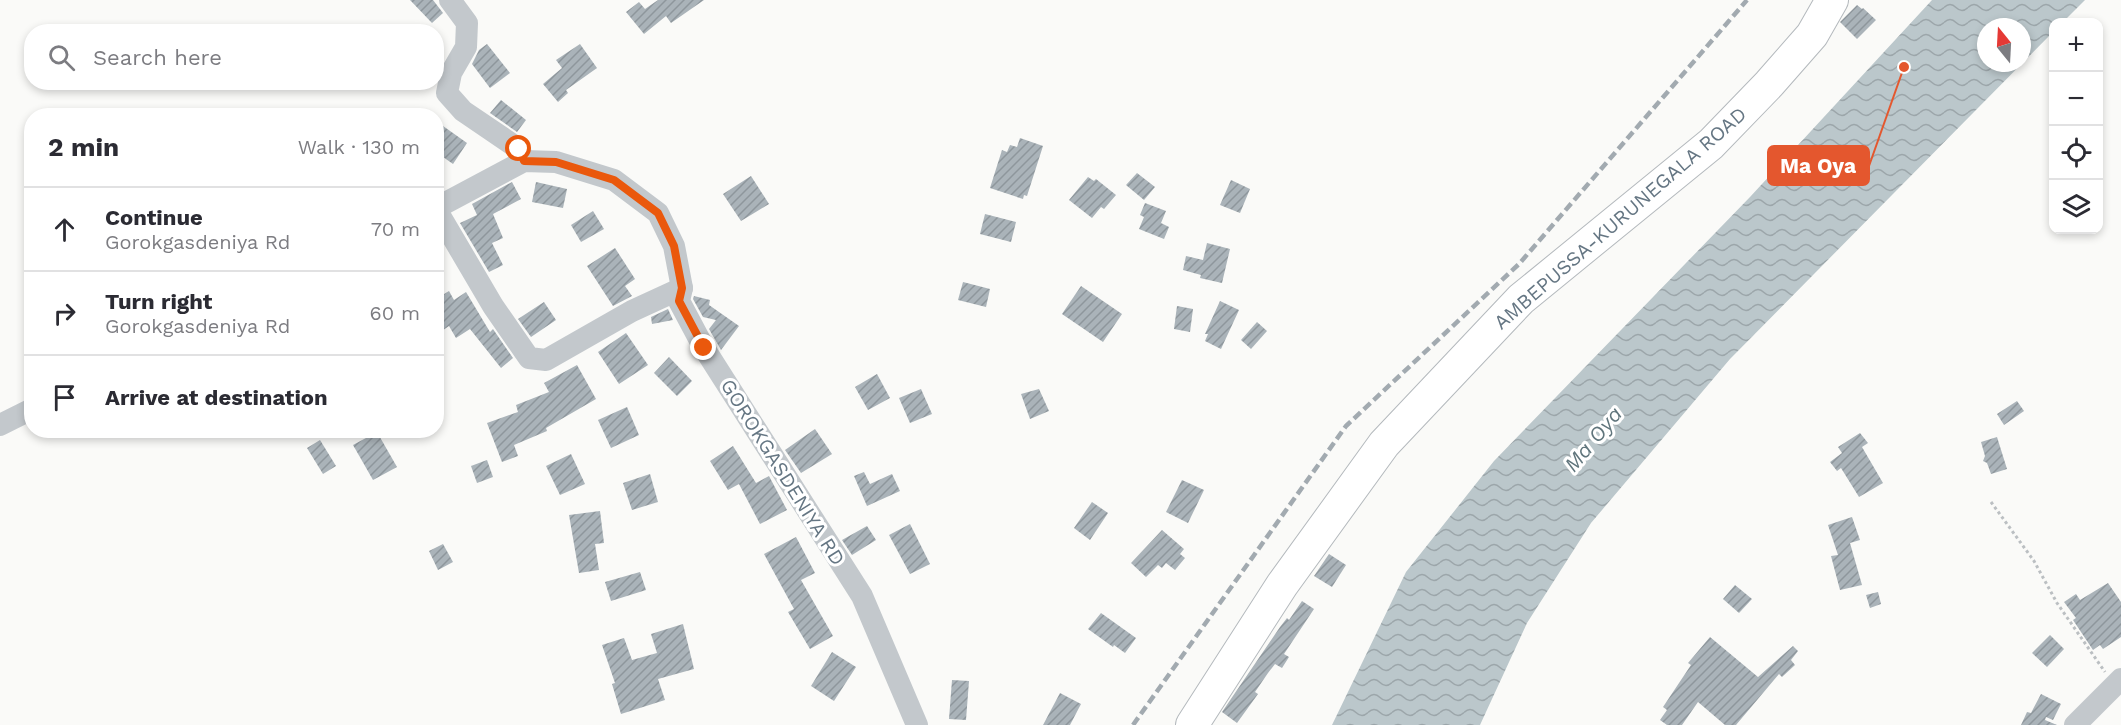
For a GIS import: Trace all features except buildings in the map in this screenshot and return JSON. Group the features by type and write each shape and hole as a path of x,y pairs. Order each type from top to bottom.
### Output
{"highway":[{"name":"AMBEPUSSA-KURUNEGALA ROAD","path":"1192,725 1282,585 1384,444 1521,299 1711,144 1812,35 1832,0"}],"street":[{"path":"450,0 467,23 466,47 451,73 447,93 463,111 519,149 524,161"},
{"name":"GOROKGASDENIYA RD","path":"444,205 524,161 556,162 614,180 658,213 674,246 682,288 679,301 704,348 861,596 917,725"},
{"path":"444,223 493,306 530,358 546,360 632,311 682,288"},
{"path":"0,425 24,413"},
{"path":"2075,725 2118,682"}],"path":[{"path":"1991,502 2034,561 2057,603 2118,682"}],"water":[{"path":"1932,0 2085,0 2067,18 2049,18 2049,36 2031,54 2031,18 1977,18 1977,72 2013,72 1730,359 1591,523 1527,623 1480,725 1332,725 1406,572 1494,461 1750,197"}],"railway":[{"path":"1133,725 1346,426 1519,264 1747,0"}],"place":[{"name":"Ma Oya","path":"1904,67"}],"route":[{"path":"519,149 524,161 556,162 614,180 658,213 674,246 682,288 679,301 704,348"}]}
